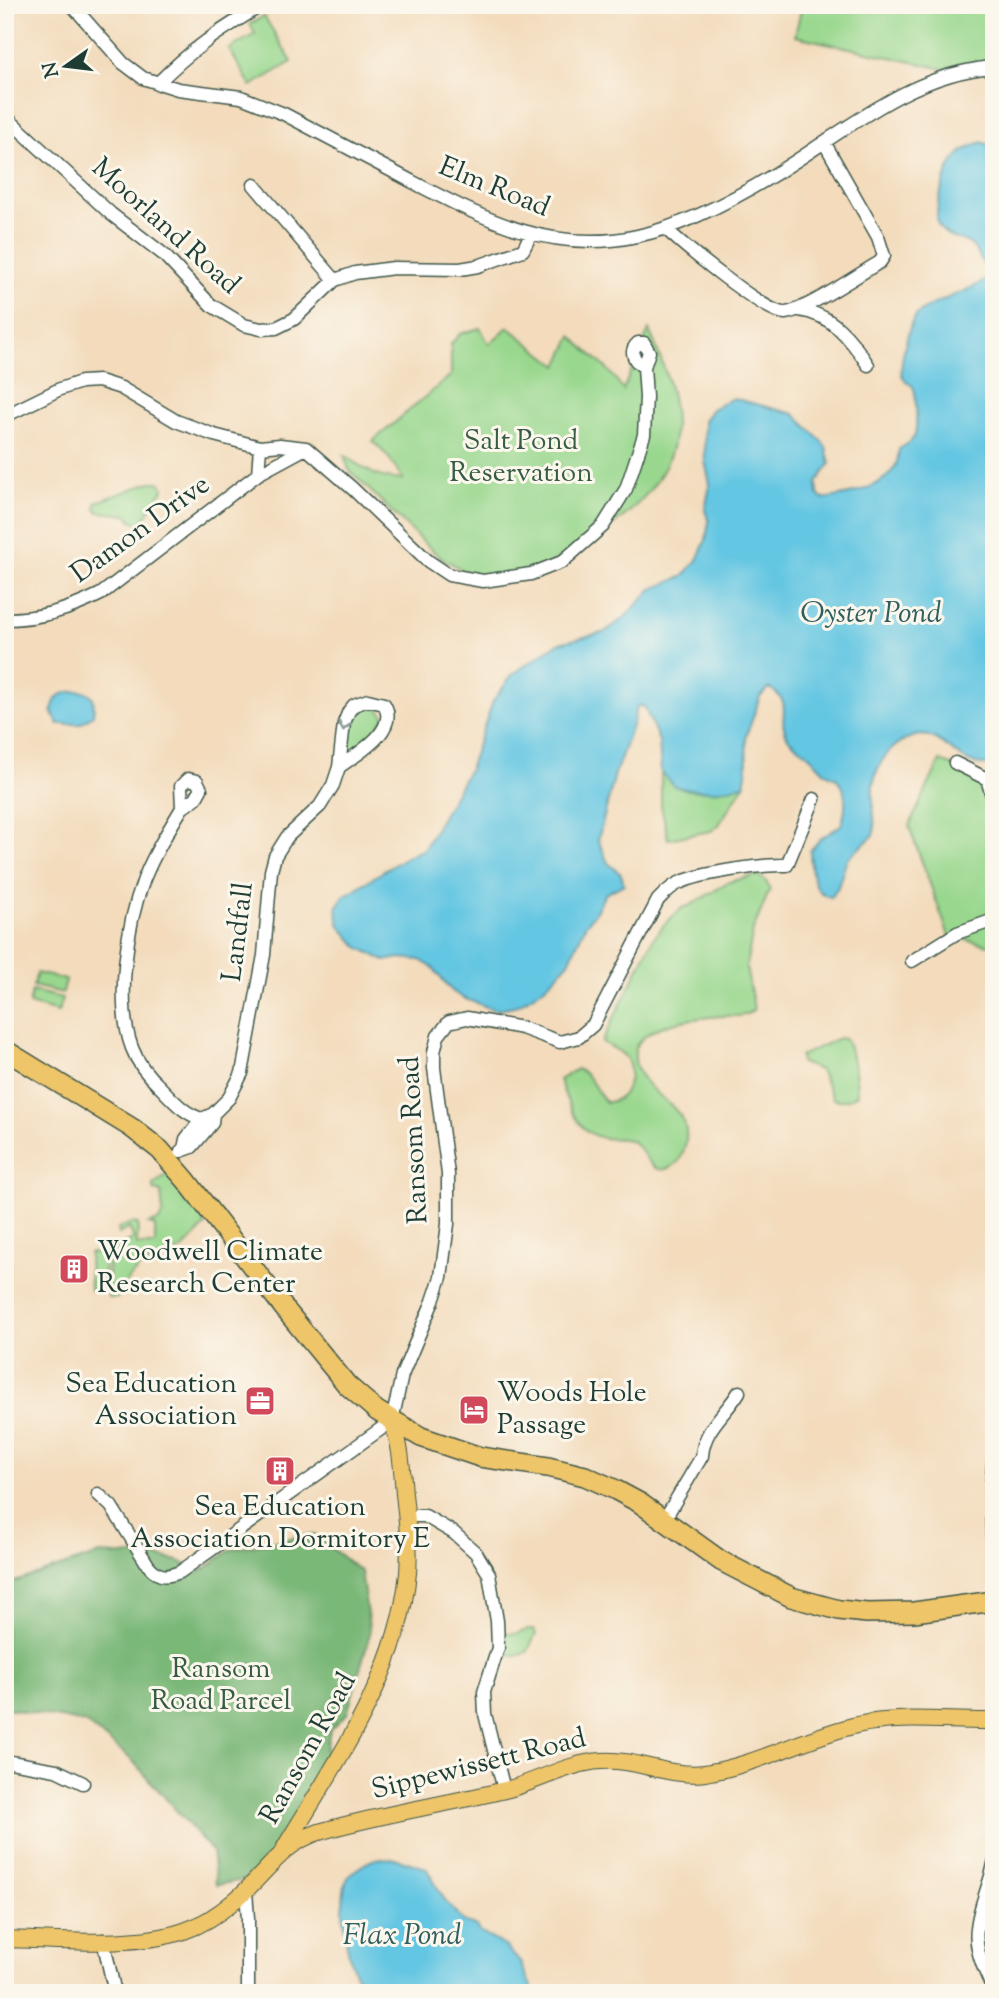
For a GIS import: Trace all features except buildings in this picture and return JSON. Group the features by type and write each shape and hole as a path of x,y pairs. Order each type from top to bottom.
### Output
{"highway":[{"path":"5,1050 177,1155 284,1308 348,1385 376,1411 392,1421 421,1437 480,1457 548,1467 585,1476 631,1498 712,1555 752,1579 791,1597 839,1610 867,1613 914,1612 994,1601"}],"main road":[{"name":"Ransom Road","path":"284,1849 360,1722 384,1665 399,1619 407,1583 407,1516 399,1440 392,1421"},
{"name":"Sippewissett Road","path":"5,1939 103,1940 147,1938 182,1932 213,1916 246,1891 284,1849 303,1838 335,1828 505,1790 577,1766 600,1761 626,1762 685,1773 714,1771 871,1722 994,1721"}],"street":[{"name":"Elm Road","path":"72,5 123,63 138,75 157,84 251,100 284,114 461,207 531,234 567,240 606,241 666,229 751,188 873,109 906,92 951,75 994,67"},
{"path":"157,84 191,50 262,5"},
{"name":"Moorland Road","path":"5,116 111,214 163,254 211,306 244,324 261,329 276,328 294,319 335,281 355,273 383,269 450,270 478,266 523,250 531,234"},
{"path":"799,310 880,262 884,256 878,237 824,142"},
{"path":"254,185 335,281"},
{"path":"666,229 762,305 782,313 799,310 813,312 833,323 847,335 868,365"},
{"path":"5,416 60,389 82,382 99,381 121,388 176,421 214,435 260,447 280,445 306,448 428,561 449,575 482,581 530,574 562,562 603,526 620,502 644,435 644,368"},
{"path":"258,474 260,447"},
{"name":"Damon Drive","path":"5,619 25,619 71,609 101,594 258,474 306,448"},
{"name":"Landfall","path":"177,1155 192,1147 212,1123 208,1117 229,1098 242,1073 265,947 272,864 282,844 324,801 333,785 339,767 342,729 349,711 354,705 368,700 384,704 389,713 386,726 356,755 339,767"},
{"path":"954,763 987,779 994,802"},
{"name":"Ransom Road","path":"392,1421 402,1375 421,1333 441,1277 448,1224 448,1174 434,1052 440,1031 449,1022 467,1018 522,1028 553,1041 579,1037 593,1025 654,908 669,889 678,883 700,877 770,864 787,865 814,799"},
{"path":"181,808 149,867 134,914 126,960 125,1012 132,1047 148,1076 186,1113 208,1117"},
{"path":"912,961 957,933 994,920"},
{"path":"664,1520 702,1456 703,1444 713,1424 739,1392"},
{"path":"98,1494 111,1506 155,1574 167,1577 180,1573 392,1421"},
{"path":"994,1454 991,1515 994,1594"},
{"path":"407,1516 425,1516 454,1533 477,1553 489,1574 496,1608 498,1648 484,1692 505,1790"},
{"path":"5,1761 56,1770 83,1783"},
{"path":"994,1864 978,1919 976,1936 980,1959 994,1991"},
{"path":"246,1891 248,1993"},
{"path":"103,1940 115,1993"}],"green space":[{"path":"802,5 994,5 994,62 948,70 795,36"},
{"path":"264,16 292,62 251,86 229,49 255,34 250,24"},
{"name":"Salt Pond Reservation","path":"508,327 558,366 572,336 606,368 623,390 649,330 671,390 675,428 671,452 661,473 647,494 609,528 566,556 545,566 476,578 440,557 423,542 349,470 344,455 379,476 403,479 373,441 451,375 451,344 460,334 480,328 489,344"},
{"path":"151,482 159,482 164,488 141,524 133,522 128,515 99,512 95,508 97,502"},
{"path":"377,705 385,717 373,733 345,757 346,731 355,711"},
{"path":"940,761 975,773 994,795 994,946 949,936 909,826"},
{"path":"661,772 673,784 688,790 744,785 718,826 711,831 668,839 661,805"},
{"path":"757,875 765,880 770,889 753,930 746,967 754,1009 743,1015 699,1018 663,1026 643,1038 635,1047 636,1066 644,1080 673,1107 686,1127 686,1141 679,1161 669,1168 656,1168 634,1143 623,1139 598,1137 587,1131 573,1114 559,1080 577,1069 587,1076 606,1102 619,1098 628,1086 629,1064 621,1053 602,1042 653,939 682,908 729,882"},
{"path":"37,973 66,980 63,993 33,986"},
{"path":"32,991 62,998 58,1012 29,1004"},
{"path":"839,1038 845,1039 850,1052 857,1087 857,1094 842,1100 833,1099 820,1070 801,1063 800,1056"},
{"path":"169,1173 205,1222 205,1226 183,1249 140,1267 129,1278 117,1298 108,1298 108,1254 134,1238 129,1228 119,1234 118,1228 132,1223 138,1224 137,1245 155,1245 155,1226 149,1224 159,1221 163,1213 161,1192 154,1190 153,1185"},
{"path":"89,1253 104,1254 105,1290 90,1290"},
{"name":"Ransom Road Parcel","path":"314,1534 361,1572 370,1634 347,1714 330,1729 318,1796 261,1877 216,1885 212,1851 132,1760 86,1723 5,1708 5,1585 99,1554 159,1557 179,1561 200,1572 232,1549"},
{"path":"534,1630 536,1634 527,1652 514,1655 501,1650 501,1632 515,1634"},
{"path":"983,1909 994,1909 994,1947 983,1942 980,1931"}],"water":[{"name":"Oyster Pond","path":"982,142 994,147 994,764 979,765 967,761 937,739 926,735 913,737 892,749 881,762 874,779 874,835 847,859 838,887 831,897 824,895 816,886 810,851 820,839 841,825 845,794 836,778 826,773 789,739 784,729 782,699 769,688 760,697 746,737 747,768 744,785 714,791 674,786 661,772 659,741 645,708 641,705 636,708 598,840 608,863 621,874 624,884 605,894 585,926 569,962 541,990 518,1005 495,1010 452,991 433,968 420,960 400,958 385,961 358,947 340,926 337,907 344,896 424,849 469,769 493,701 513,674 559,643 605,632 625,617 652,589 684,576 697,560 706,540 709,521 705,511 710,484 705,461 704,421 712,409 733,398 794,414 826,447 830,464 817,482 818,494 822,499 864,490 891,473 897,463 899,449 912,440 916,431 914,390 903,377 901,370 914,318 928,307 989,278 974,248 943,231 937,220 941,192 951,165 964,151"},
{"path":"76,691 90,694 94,704 93,715 80,724 58,724 52,712 54,702 62,694"},
{"name":"Flax Pond","path":"381,1858 398,1859 426,1868 446,1902 466,1923 505,1946 520,1962 534,1993 376,1993 364,1986 356,1975 349,1955 343,1916 344,1891 348,1878 356,1870"}],"place":[{"name":"Woodwell Climate Research Center","path":"74,1269"},
{"name":"Sea Education Association","path":"260,1401"},
{"name":"Woods Hole Passage","path":"474,1410"},
{"name":"Sea Education Association Dormitory E","path":"280,1471"}]}
